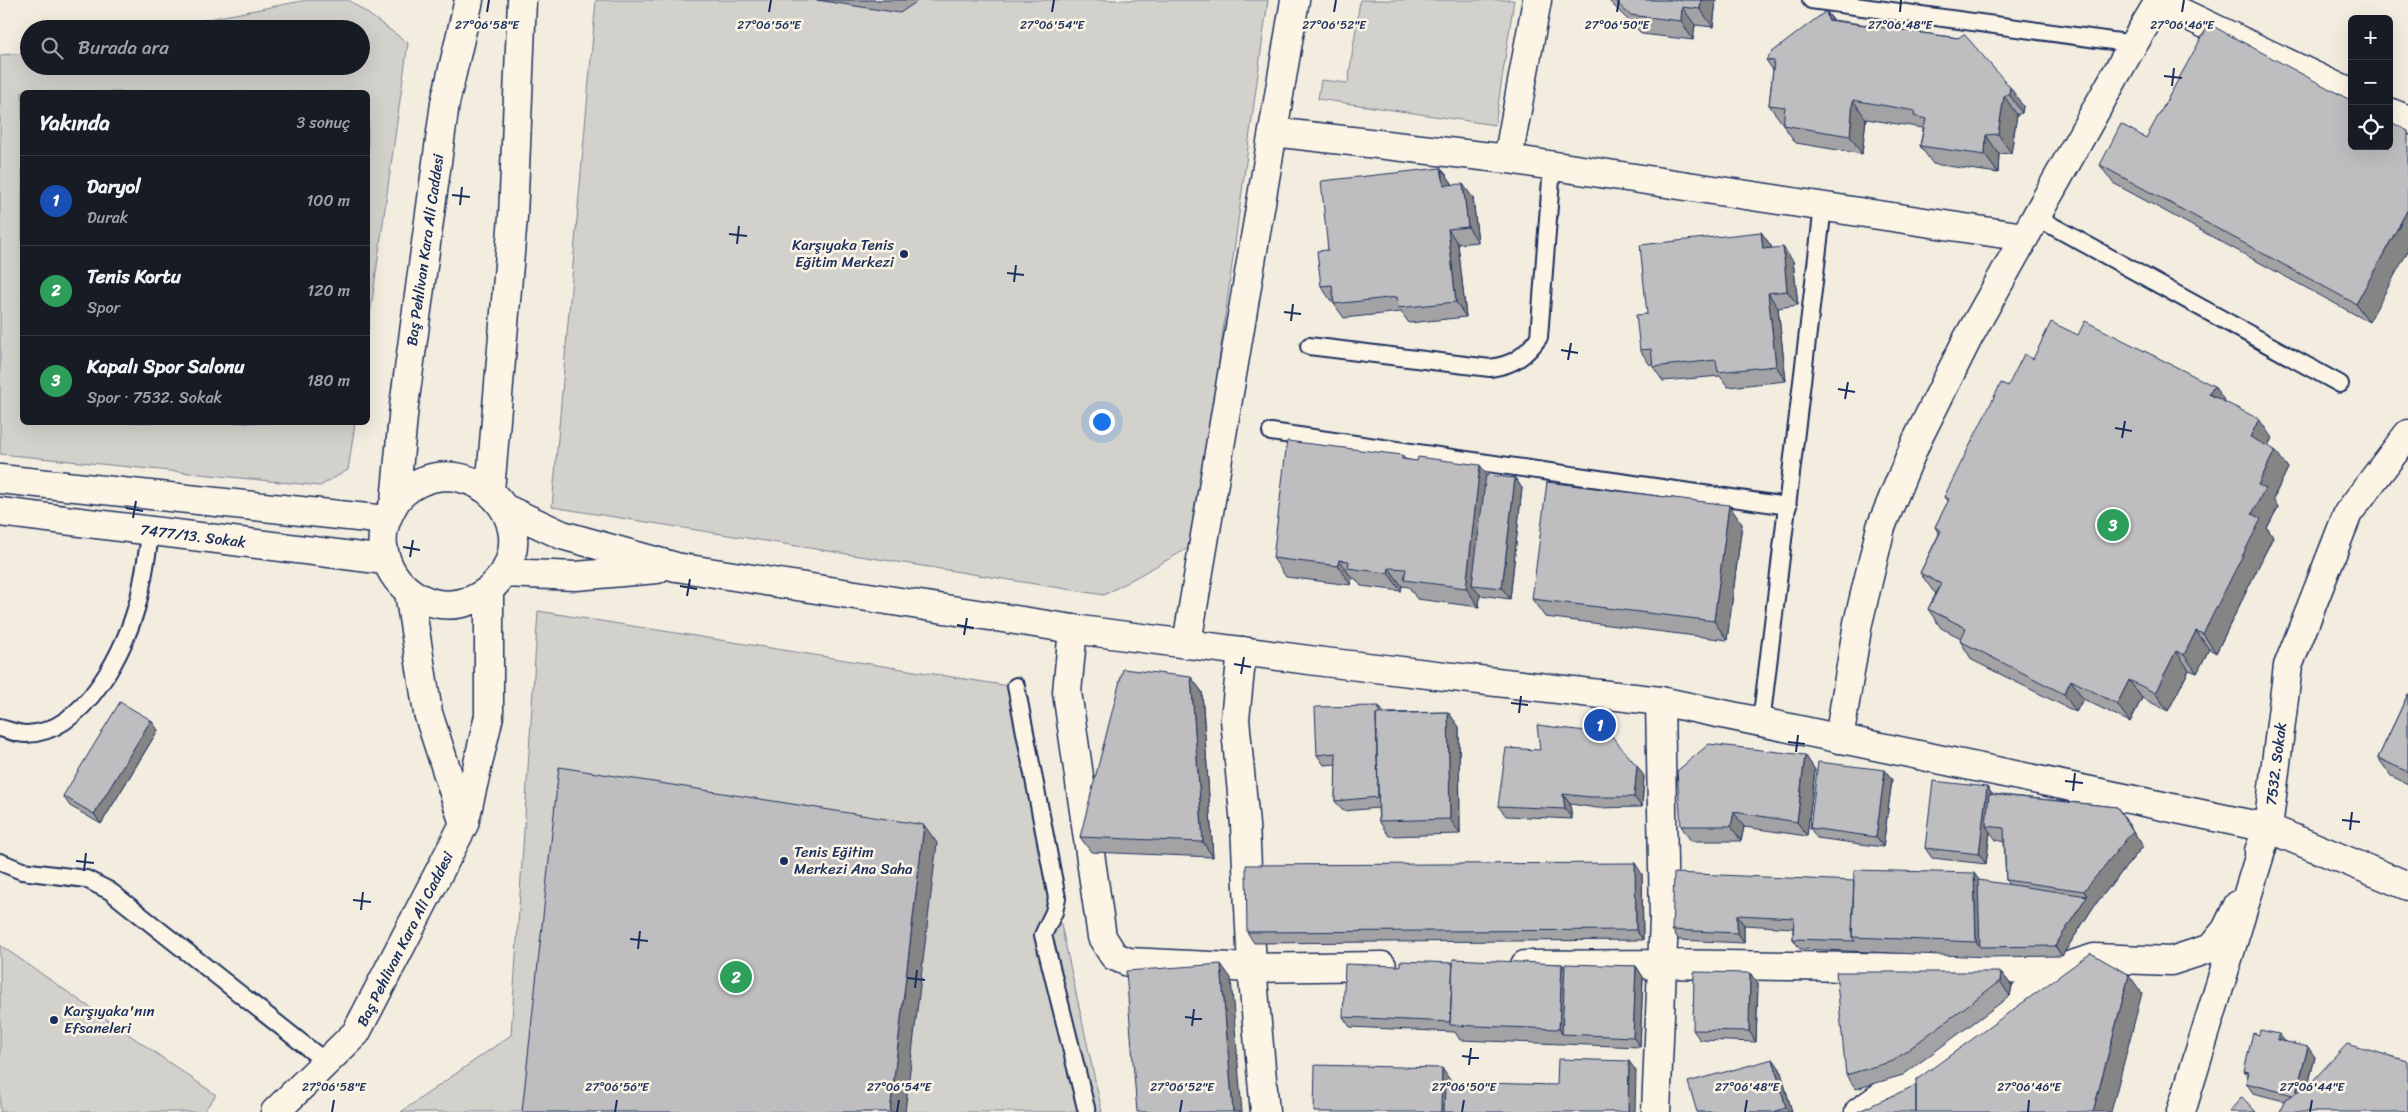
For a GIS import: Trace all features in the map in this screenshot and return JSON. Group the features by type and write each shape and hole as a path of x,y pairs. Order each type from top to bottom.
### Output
{"street":[{"name":"Baş Pehlivan Kara Ali Caddesi","path":"469,0 445,104 390,511 382,539 385,560 394,578 409,592 427,602 447,605 469,601 496,582"},
{"name":"Baş Pehlivan Kara Ali Caddesi","path":"275,1112 327,1063 356,1032 464,824 489,716 496,582 512,552 512,530 497,500 513,217 522,0"},
{"path":"1187,643 1295,0"},
{"path":"1508,159 1536,0"},
{"path":"1839,739 1858,623 1881,527 1917,440 1968,338 2160,1 2348,92"},
{"path":"2393,114 2408,120"},
{"path":"1273,132 1508,159 1824,207 2030,227"},
{"name":"7532. Sokak","path":"2181,1112 2268,828 2288,666 2348,513 2408,436"},
{"path":"0,478 390,511 410,487 428,478 448,475 471,479 497,500 562,535 676,567 1073,629 1660,701 2268,828 2408,886"},
{"name":"7477/13. Sokak","path":"0,512 385,560"},
{"path":"496,582 676,567"},
{"path":"409,592 428,713 464,824"},
{"path":"1073,629 1067,692 1102,937 1114,956 1128,962 1252,968 1402,966"},
{"path":"1242,651 1235,719 1245,825 1252,968 1265,1112"},
{"path":"1656,1112 1664,918 1660,701"},
{"path":"1502,965 1662,964 2056,970 2094,958 2171,961 2211,948 2226,930 2268,828"},
{"path":"1859,1112 1990,1020 2056,970"}],"lane":[{"path":"1811,0 2134,44"},
{"path":"1309,346 1490,368 1506,366 1520,359 1531,349 1539,337 1552,166"},
{"path":"1761,723 1824,207"},
{"path":"2030,227 2340,384"},
{"path":"1271,432 1788,506"},
{"path":"0,728 24,734 54,728 75,714 98,686 116,656 129,628 139,599 151,531"},
{"path":"1016,686 1057,898 1054,912 1043,935 1087,1112"},
{"path":"0,862 22,871 86,879 110,891 327,1063"}],"shaded area":[{"path":"307,0 349,0 408,43 370,316 370,90 20,90 20,425 355,425 348,470 320,486 0,454 0,55 20,54 20,75 370,75 370,20 204,20"},
{"name":"Karşıyaka Tenis Eğitim Merkezi","path":"596,0 1268,0 1194,545 1104,595 552,507"},
{"path":"1360,0 1514,0 1495,125 1318,99 1321,80 1348,83"},
{"name":"Tenis Eğitim Merkezi Ana Saha","path":"538,611 1009,686 1102,1112 401,1112 511,1035"},
{"name":"Karşıyaka'nın Efsaneleri","path":"0,945 216,1095 203,1112 0,1112"}],"building":[{"path":"1614,0 1701,0 1700,9 1682,7 1681,21 1630,15"},
{"path":"1826,11 1828,20 1958,38 1964,34 2010,87 2009,94 2004,96 1998,134 1986,135 1985,155 1920,146 1926,119 1914,116 1915,111 1853,100 1850,136 1783,125 1785,107 1769,105 1774,61 1766,60 1771,53"},
{"path":"2209,24 2348,99 2348,150 2393,150 2393,123 2408,131 2408,209 2356,304 2100,165 2121,124 2146,138"},
{"path":"1441,168 1444,185 1463,184 1468,227 1448,229 1456,302 1398,308 1397,297 1334,304 1332,285 1321,286 1317,251 1328,250 1321,181"},
{"path":"1761,232 1763,249 1783,247 1787,291 1768,293 1776,366 1718,372 1716,360 1653,367 1651,349 1640,350 1636,315 1647,314 1640,245"},
{"path":"2085,321 2214,386 2209,394 2259,419 2250,437 2275,450 2258,485 2265,488 2252,514 2261,519 2203,634 2196,631 2184,655 2176,651 2155,693 2129,680 2117,704 2071,680 2064,694 1960,641 1966,628 1928,609 1941,584 1920,573 1941,531 1935,527 1949,499 1944,497 2001,383 2008,386 2024,354 2033,359 2051,322 2078,335"},
{"path":"1287,441 1402,455 1402,459 1417,461 1418,457 1480,465 1466,588 1404,580 1406,569 1389,568 1388,573 1348,568 1349,561 1339,560 1338,566 1273,558"},
{"path":"1486,475 1515,478 1502,588 1472,585"},
{"path":"1547,482 1729,505 1714,621 1532,599"},
{"path":"1123,669 1191,677 1203,842 1080,837"},
{"path":"2408,694 2408,772 2378,758"},
{"path":"120,702 151,720 94,814 63,796"},
{"path":"1379,706 1379,713 1376,714 1378,797 1335,801 1336,753 1317,755 1315,707"},
{"path":"1448,712 1450,819 1379,821 1376,714"},
{"path":"1537,725 1610,734 1637,766 1634,797 1590,797 1563,794 1565,809 1498,806 1506,748 1540,750"},
{"path":"1709,744 1805,755 1797,822 1734,812 1731,826 1681,826 1677,771"},
{"path":"1818,762 1885,770 1876,837 1810,828"},
{"path":"559,767 924,825 890,1112 522,1112"},
{"path":"1933,781 1987,787 1979,854 1925,848"},
{"path":"1989,794 2117,807 2133,831 2084,891 2006,880 2004,828 1986,826"},
{"path":"1635,863 1636,930 1247,932 1246,865"},
{"path":"1854,870 1974,873 1976,942 1852,937"},
{"path":"1674,873 1854,881 1852,937 1855,941 1793,939 1794,918 1737,915 1737,933 1672,930"},
{"path":"1978,880 2087,896 2055,946 1980,947"},
{"path":"2091,953 2129,975 2093,1112 1916,1112 1916,1080"},
{"path":"1453,959 1562,964 1559,1029 1450,1025"},
{"path":"1400,961 1453,963 1450,1022 1343,1017 1345,964 1400,966"},
{"path":"1221,964 1233,1112 1137,1112 1126,971"},
{"path":"1565,964 1636,966 1633,1037 1562,1034"},
{"path":"1694,972 1750,973 1749,1031 1693,1030"},
{"path":"1836,972 2001,972 2000,981 1893,1061 1846,1075"},
{"path":"2260,1030 2279,1034 2278,1040 2308,1047 2296,1093 2293,1095 2246,1083 2249,1072 2244,1071 2253,1033 2259,1035"},
{"path":"2347,1044 2408,1061 2408,1112 2280,1112 2285,1099 2306,1088"},
{"path":"1558,1059 1629,1061 1628,1112 1444,1112 1445,1082 1557,1085"},
{"path":"1773,1059 1786,1108 1773,1112 1697,1112 1688,1082"},
{"path":"1315,1065 1442,1068 1441,1112 1314,1112"},
{"path":"1916,1085 1916,1112 1857,1112"},
{"path":"2242,1097 2256,1112 2229,1112"}],"place":[{"name":"Karşıyaka Tenis Eğitim Merkezi","path":"904,254"},
{"name":"Kapalı Spor Salonu","path":"2113,525"},
{"name":"Daryol","path":"1600,725"},
{"name":"Tenis Eğitim Merkezi Ana Saha","path":"784,861"},
{"name":"Tenis Kortu","path":"736,977"},
{"name":"Karşıyaka'nın Efsaneleri","path":"54,1020"}]}
